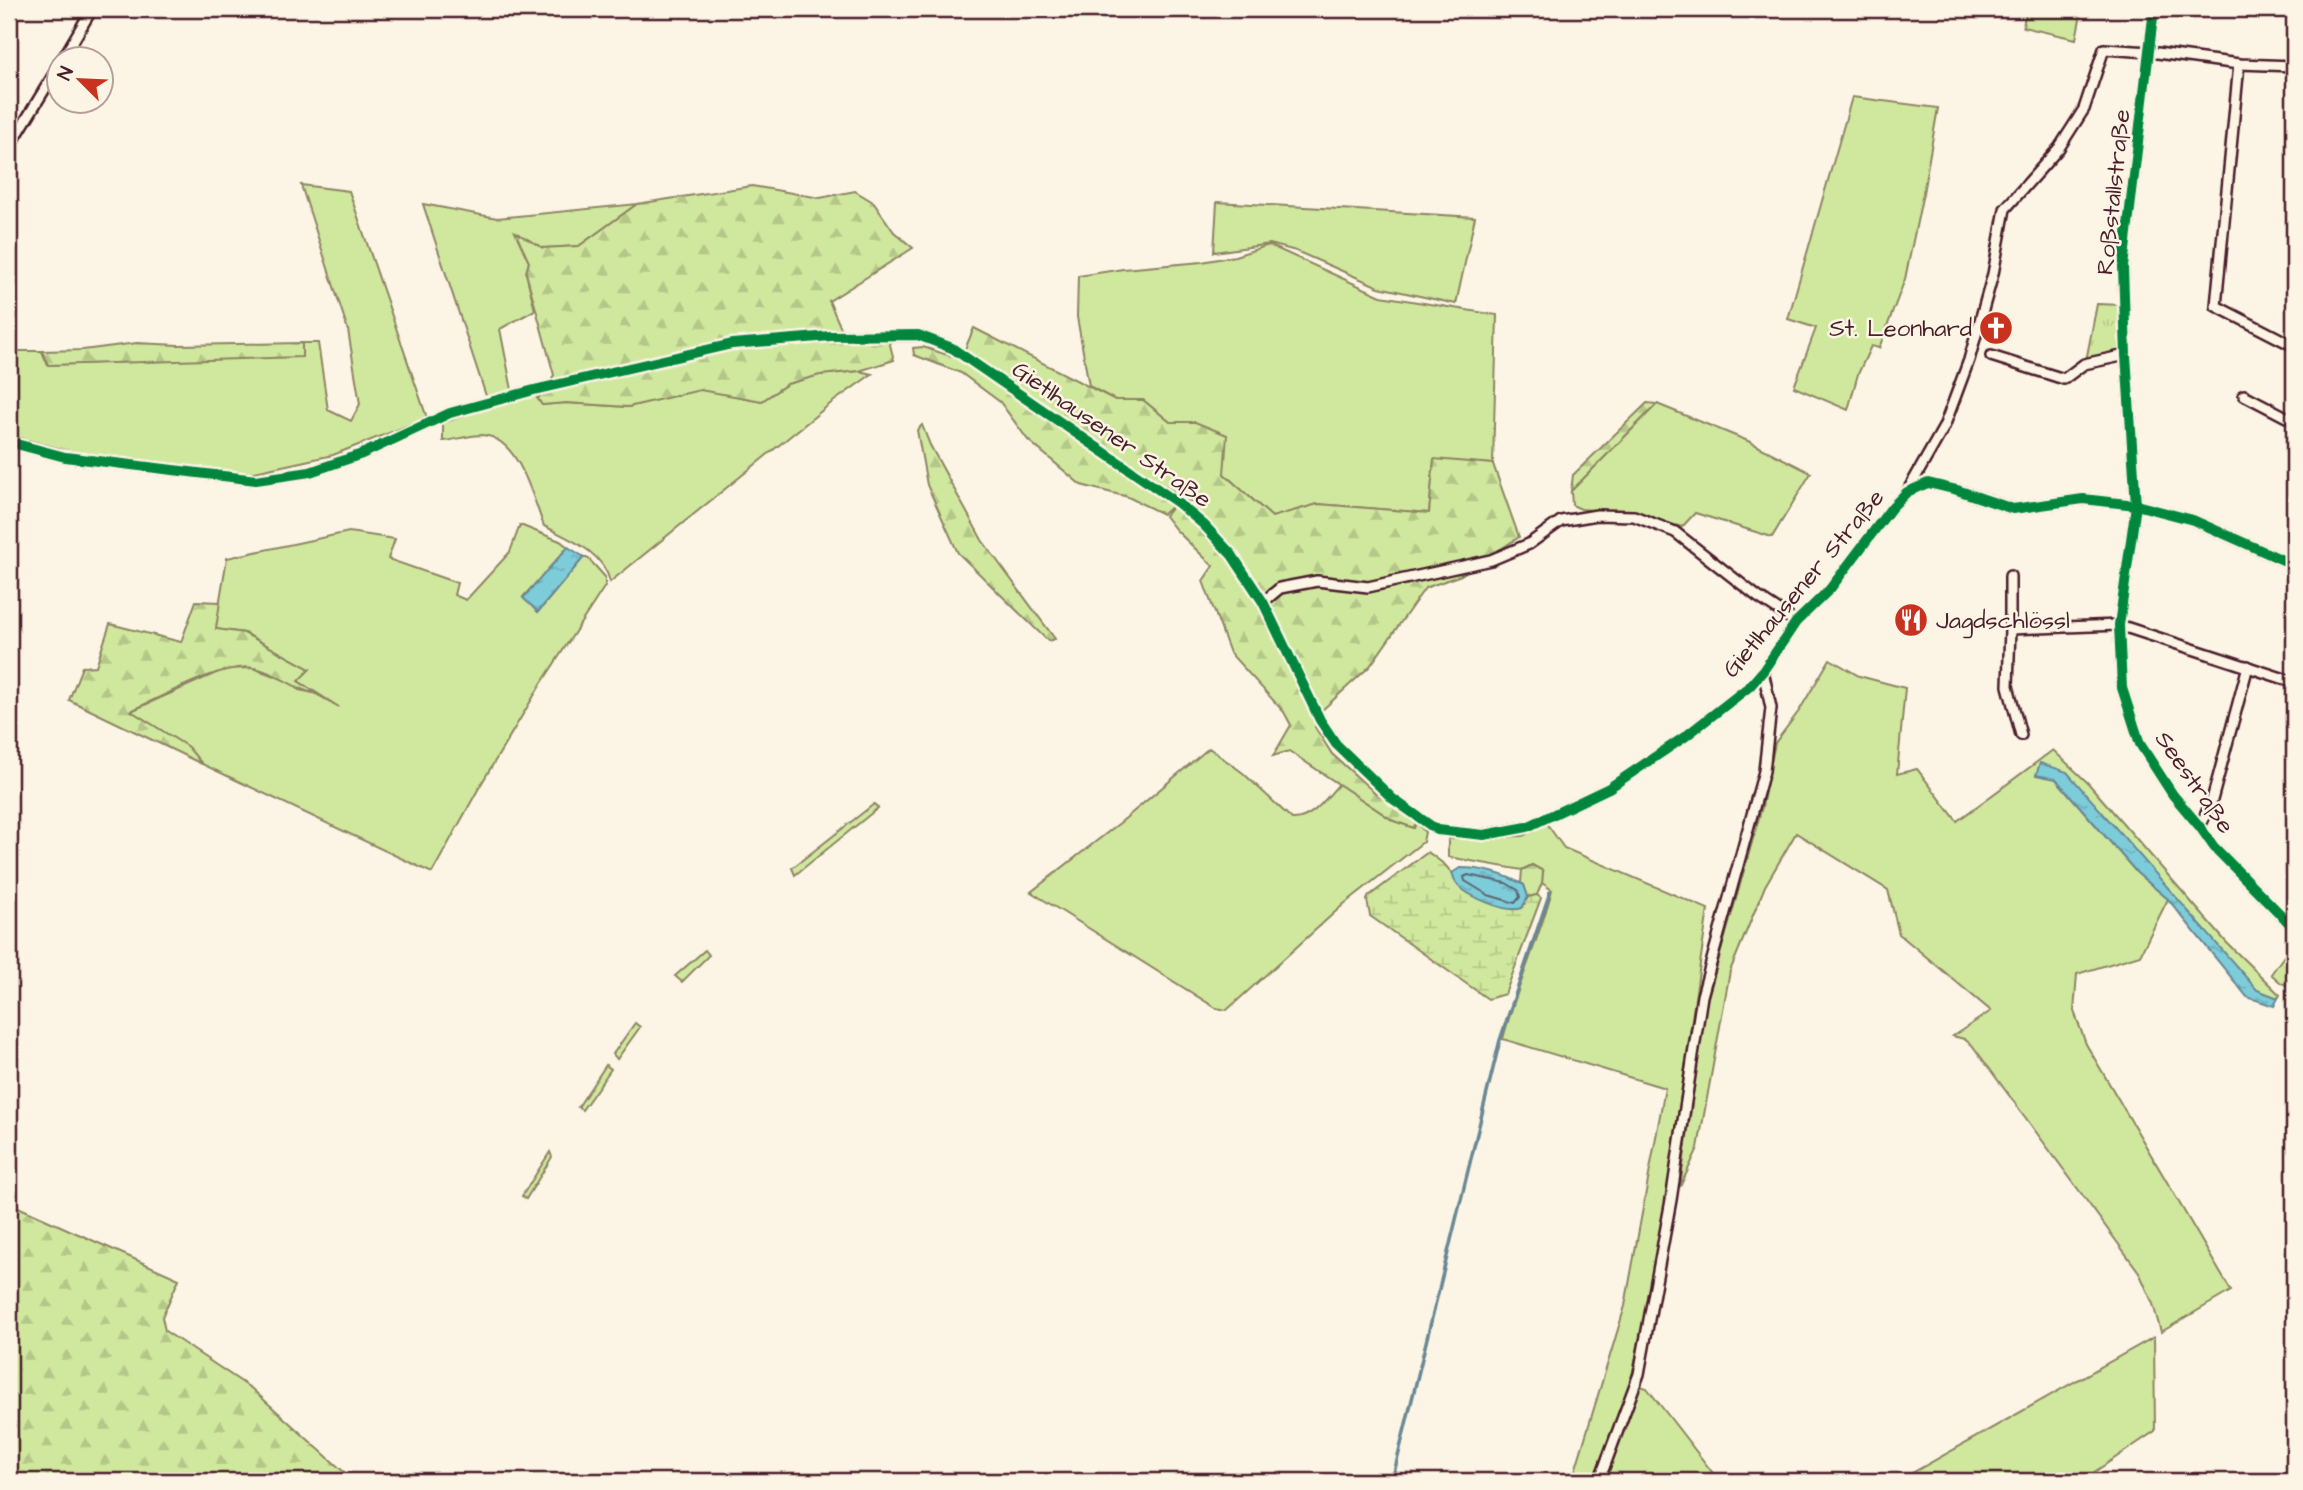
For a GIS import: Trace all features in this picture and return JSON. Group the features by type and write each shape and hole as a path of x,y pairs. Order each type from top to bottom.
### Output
{"street":[{"path":"70,46 92,9"},
{"name":"Roßstallstraße","path":"2136,505 2123,267 2154,9"},
{"path":"1907,492 1944,427 1969,360 1993,274 2005,209 2059,148 2084,110 2104,49 2239,64 2294,66"},
{"path":"2239,64 2216,306 2294,346"},
{"path":"9,145 46,87"},
{"name":"Gietlhausener Straße","path":"9,442 65,457 256,480 310,472 349,459 450,413 534,390 732,344 831,336 918,335 952,348 1178,503 1204,525 1232,555 1264,602 1320,720 1336,744 1393,799 1437,830 1484,835 1527,827 1604,791 1686,736 1750,686 1796,622 1830,589 1892,507 1907,492 1928,483 2013,509 2083,499 2136,505 2193,520 2294,565"},
{"path":"1991,356 2064,379 2084,364 2126,355"},
{"path":"2244,395 2294,421"},
{"name":"Seestraße","path":"2136,505 2119,625 2122,688 2140,744 2173,795 2214,847 2290,925"},
{"name":"Gietlhausener Straße","path":"1264,602 1280,588 1317,581 1368,587 1491,560 1529,544 1561,521 1597,515 1634,516 1675,532 1758,597 1796,622"},
{"path":"2010,576 2008,686 2021,735"},
{"path":"2010,629 2119,625 2294,682"},
{"name":"Seestraße","path":"2200,827 2212,800 2248,666"},
{"path":"1600,1481 1639,1374 1671,1200 1702,996 1764,771 1771,708 1763,671"},
{"name":"Seestraße","path":"2290,925 2294,905"}],"green space":[{"path":"2026,9 2082,9 2076,39 2023,27"},
{"path":"1852,97 1938,108 1905,279 1879,348 1871,346 1858,374 1848,410 1794,387 1816,328 1788,319"},
{"path":"301,185 349,191 427,418 333,455 250,473 181,467 73,452 9,435 9,351 42,351 48,365 302,356 302,343 318,343 328,410 351,421 360,404 348,330"},
{"path":"752,186 820,198 855,191 873,202 894,232 913,248 829,301 847,342 889,341 894,360 859,371 820,375 787,384 762,401 700,390 628,407 566,403 542,405 538,399 554,375 526,273 529,262 515,232 543,248 579,246 637,204"},
{"path":"1217,202 1475,217 1456,304 1379,287 1296,251 1270,244 1214,252"},
{"path":"423,204 497,218 637,204 579,246 543,248 516,233 529,262 526,273 535,310 500,329 512,390 487,399"},
{"path":"1269,245 1381,296 1497,315 1493,464 1434,460 1429,513 1318,504 1272,517 1224,474 1195,422 1170,422 1143,400 1115,400 1089,386 1077,317 1078,276 1202,262 1235,256"},
{"path":"2097,304 2121,305 2123,353 2086,361"},
{"path":"974,328 1115,400 1143,400 1170,422 1195,422 1227,435 1224,474 1272,517 1318,504 1429,513 1434,459 1493,464 1519,537 1461,575 1425,588 1370,666 1320,712 1315,727 1332,754 1375,793 1416,822 1414,828 1394,821 1289,751 1273,756 1291,725 1284,712 1230,653 1203,581 1213,566 1165,516 1173,506 1189,518 1198,506 1155,480 1147,485 1173,505 1163,514 1128,497 1081,485 1028,440 1000,402 961,373 914,355 913,348 923,347 957,358 965,349"},
{"path":"137,343 302,343 302,357 48,365 42,351 83,350"},
{"path":"859,371 872,374 830,404 610,582 606,571 593,554 544,526 523,471 506,446 495,438 482,435 443,441 443,423 491,406 535,395 542,405 566,403 628,407 700,389 762,401 787,384 819,375"},
{"path":"1647,403 1657,404 1571,491 1573,475"},
{"path":"1657,404 1748,441 1811,473 1772,537 1695,513 1682,527 1633,513 1581,509 1572,505 1571,491"},
{"path":"922,425 930,445 982,540 1055,639 1048,641 958,553 927,485 917,430"},
{"path":"520,525 560,541 568,547 523,597 538,612 584,557 605,577 605,586 541,684 432,873 202,764 187,747 131,711 225,669 253,668 293,683 299,690 314,693 339,707 298,681 309,669 245,633 215,629 227,558 349,532 395,539 388,559 457,583 454,595 466,600 510,552"},
{"path":"196,601 220,602 216,629 244,633 310,669 298,681 314,693 262,670 241,668 209,675 131,711 188,747 202,764 69,700 82,667 96,666 110,624 181,642"},
{"path":"1830,659 1859,676 1905,688 1897,774 1917,769 1957,821 2053,750 2088,783 2227,943 2280,995 2278,998 2257,990 2055,778 2137,873 2168,899 2140,955 2077,974 2074,1011 2086,1044 2231,1291 2161,1332 2153,1304 2139,1272 1972,1045 1953,1036 1991,1011 1899,934 1888,890 1796,833 1765,886 1730,971 1698,1148 1680,1187 1705,1008 1762,807 1775,743 1799,711"},
{"path":"1209,748 1243,773 1292,819 1312,812 1339,784 1394,821 1414,828 1416,822 1425,832 1423,842 1344,904 1227,1010 1216,1008 1031,892 1121,822"},
{"path":"874,804 878,808 795,875 792,868"},
{"path":"1547,824 1564,848 1708,909 1658,1253 1631,1380 1593,1481 1572,1481 1625,1306 1665,1088 1503,1039 1552,890 1542,883 1543,871 1532,865 1522,870 1448,857 1448,839 1523,836"},
{"path":"1428,852 1445,865 1465,890 1522,908 1528,897 1537,895 1541,898 1505,994 1488,999 1370,916 1367,900 1369,896"},
{"path":"1532,865 1543,871 1542,883 1537,895 1528,897 1521,883 1522,870"},
{"path":"2294,942 2294,988 2281,983 2271,974"},
{"path":"705,950 709,955 682,982 675,976"},
{"path":"635,1023 640,1027 617,1059 613,1054"},
{"path":"606,1065 611,1069 582,1110 578,1107"},
{"path":"550,1152 552,1157 526,1199 522,1196"},
{"path":"9,1203 179,1279 162,1317 165,1331 252,1389 354,1481 9,1481"},
{"path":"2154,1337 2155,1431 2081,1481 1898,1481"},
{"path":"1640,1386 1647,1388 1719,1481 1605,1481"}],"water":[{"path":"568,547 584,557 538,612 523,598"},
{"path":"2040,763 2067,772 2257,990 2278,998 2274,1006 2247,997 2168,899 2137,873 2056,779 2036,775"},
{"path":"1460,868 1485,870 1509,878 1524,885 1528,897 1522,908 1516,909 1488,903 1456,883 1452,873"}],"waterway":[{"path":"1392,1481 1500,1040 1550,892"}],"cycle path":[{"path":"2154,9 2123,267 2136,505 2119,625 2122,688 2140,744 2173,795 2214,847 2294,928"},
{"path":"9,442 65,457 256,480 310,472 362,454 450,413 534,390 732,344 831,336 918,335 952,348 1178,503 1204,525 1232,555 1263,602 1320,720 1336,744 1393,799 1437,830 1484,835 1527,827 1609,788 1686,736 1750,686 1796,622 1830,589 1892,507 1907,492 1928,483 2013,509 2083,499 2136,505 2193,520 2294,565"}],"place":[{"name":"St. Leonhard","path":"1996,328"},
{"name":"Jagdschlössl","path":"1911,620"}]}
